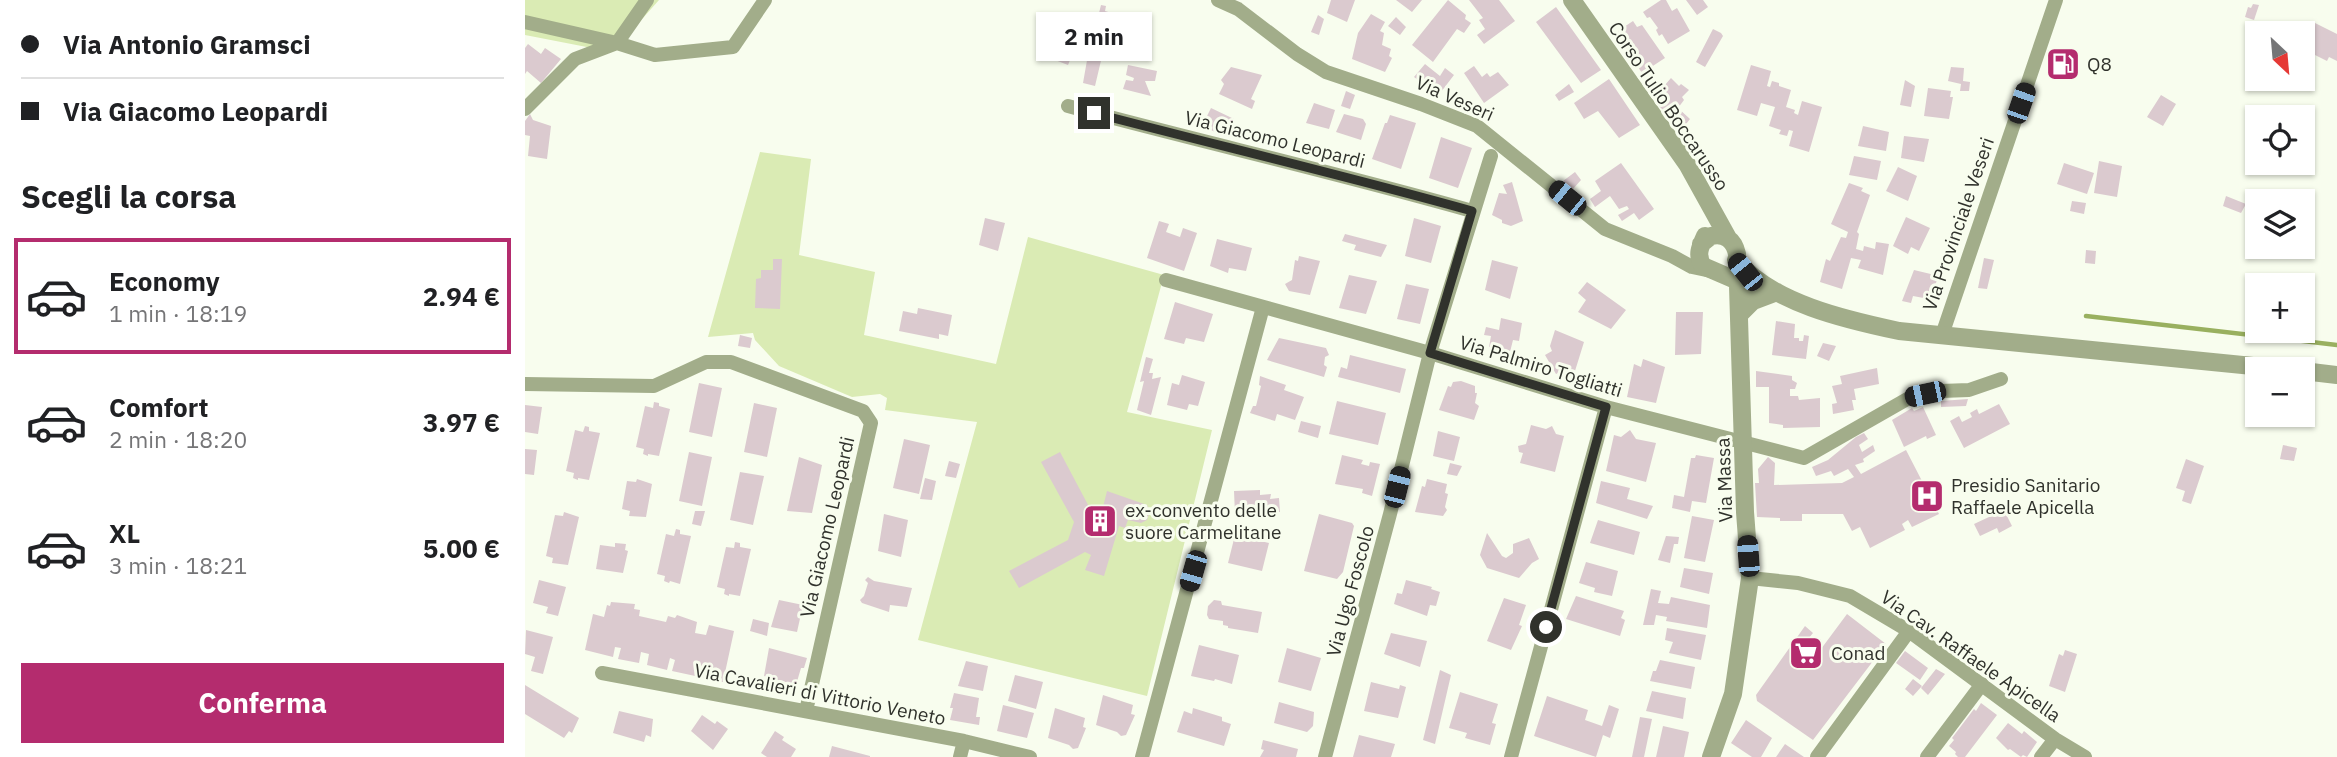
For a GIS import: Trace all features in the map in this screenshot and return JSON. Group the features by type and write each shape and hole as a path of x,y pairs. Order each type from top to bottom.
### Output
{"street":[{"path":"525,109 575,59 617,43 647,0"},
{"path":"525,22 617,43 655,55 733,47 765,0"},
{"name":"Via Veseri","path":"1219,0 1238,9 1297,54 1326,72 1477,126 1605,229 1692,267 1714,272"},
{"name":"Corso Tulio Boccarusso","path":"1572,0 1687,164 1728,238"},
{"name":"Via Provinciale Veseri","path":"2056,0 1943,335 2245,365"},
{"name":"Via Giacomo Leopardi","path":"1068,106 1281,162 1390,187 1472,211"},
{"path":"1430,353 1491,156"},
{"path":"1711,207 1707,232 1699,250 1700,261 1714,272 1753,287 1777,292"},
{"path":"1672,256 1689,251 1711,236 1718,235 1728,238 1735,247 1736,260 1756,281 1777,292 1871,326 1943,335"},
{"path":"1714,272 1730,268 1736,260"},
{"name":"Via Massa","path":"1710,757 1733,694 1750,578 1736,260"},
{"name":"Via Palmiro Togliatti","path":"1166,280 1430,353 1606,407 1804,458 1909,398 1941,391 1969,390 2001,379"},
{"path":"1740,314 1753,301 1777,292"},
{"path":"1142,757 1263,307"},
{"name":"Via Ugo Foscolo","path":"1325,757 1391,514 1430,353"},
{"name":"Via Giacomo Leopardi","path":"525,384 654,386 706,362 731,362 863,411 871,423 806,711"},
{"path":"2315,372 2337,375"},
{"path":"1511,757 1606,407"},
{"name":"Via Cav. Raffaele Apicella","path":"1750,578 1798,583 1850,596 1909,631 2055,739 2085,757"},
{"path":"1817,757 1909,631"},
{"name":"Via Cavalieri di Vittorio Veneto","path":"602,673 964,741 1030,757"},
{"path":"1927,757 1982,684"},
{"path":"2042,757 2055,739"},
{"path":"960,757 964,741"}],"green space":[{"path":"525,0 659,0 643,18 597,49 525,35"},
{"path":"760,152 811,159 799,255 875,272 864,335 996,364 1028,237 1164,275 1127,412 1212,430 1147,696 918,640 977,422 885,410 887,398 880,394 852,397 779,366 755,340 753,333 708,337"}],"building":[{"path":"1331,0 1355,0 1347,22 1327,13"},
{"path":"1396,0 1422,0 1412,12"},
{"path":"1448,0 1466,15 1465,19 1471,23 1464,33 1457,29 1433,62 1412,45"},
{"path":"1469,0 1499,0 1515,21 1484,44 1477,35 1485,29 1479,20 1483,18"},
{"path":"1661,0 1666,0 1672,11 1677,8 1690,31 1668,44 1662,34 1659,36 1656,30 1658,28 1650,17 1647,18 1643,12"},
{"path":"1686,0 1703,0 1708,7 1697,15"},
{"path":"2253,4 2259,5 2254,20 2245,17 2248,7 2251,8"},
{"path":"1101,5 1106,6 1105,11 1115,14 1111,32 1108,31 1095,86 1083,83 1089,49 1094,50 1096,43 1088,41"},
{"path":"1556,7 1601,70 1581,83 1536,22"},
{"path":"1371,14 1385,22 1380,31 1384,33 1382,45 1391,49 1389,56 1392,58 1385,72 1352,59 1358,33"},
{"path":"1318,15 1324,19 1319,35 1311,32"},
{"path":"1396,17 1406,27 1400,35 1388,26"},
{"path":"1633,21 1637,27 1642,25 1665,58 1642,73 1615,33"},
{"path":"2315,23 2337,34 2337,61 2329,57 2327,61 2315,55"},
{"path":"1713,29 1723,36 1705,67 1696,62"},
{"path":"528,44 541,54 545,48 561,59 541,83 527,71 525,74 525,48"},
{"path":"1059,48 1073,53 1068,65 1055,60"},
{"path":"1425,64 1440,76 1445,68 1454,75 1441,92 1437,87 1433,91 1414,77"},
{"path":"1128,65 1157,71 1155,81 1145,81 1151,96 1123,89 1126,80 1133,81 1134,78 1126,75"},
{"path":"1751,65 1771,71 1767,86 1770,87 1772,81 1791,90 1786,107 1795,110 1794,113 1798,115 1802,101 1822,107 1809,152 1789,146 1793,131 1789,130 1787,136 1779,134 1781,130 1769,126 1775,107 1761,103 1757,116 1737,110"},
{"path":"1474,66 1482,77 1487,73 1490,77 1498,72 1509,85 1484,103 1464,73"},
{"path":"1231,67 1262,75 1251,99 1255,101 1252,109 1219,94 1224,84 1221,80"},
{"path":"1951,67 1964,68 1963,81 1970,82 1969,91 1960,91 1961,84 1948,81"},
{"path":"1671,78 1679,86 1681,84 1689,90 1682,97 1684,100 1678,108 1690,119 1682,129 1659,106 1663,103 1658,93"},
{"path":"1609,79 1640,125 1619,138 1598,111 1584,119 1574,103"},
{"path":"1905,80 1915,86 1911,107 1900,105"},
{"path":"1569,84 1574,92 1559,101 1555,95"},
{"path":"1928,88 1951,91 1950,97 1953,97 1949,119 1924,116"},
{"path":"1346,91 1355,95 1350,109 1341,106"},
{"path":"2161,95 2176,104 2163,126 2147,117"},
{"path":"1314,103 1335,110 1329,129 1306,123"},
{"path":"1211,108 1234,119 1224,136 1202,126"},
{"path":"530,114 533,120 551,126 547,159 528,156 530,136 525,135 525,121"},
{"path":"1344,114 1363,119 1366,124 1361,140 1336,132"},
{"path":"1390,115 1416,123 1401,169 1372,159"},
{"path":"1863,126 1889,132 1886,151 1858,146"},
{"path":"1904,136 1929,139 1924,162 1901,158"},
{"path":"1441,137 1472,148 1458,188 1429,178"},
{"path":"1854,156 1881,161 1877,180 1849,175"},
{"path":"2099,161 2122,166 2117,197 2094,193"},
{"path":"1621,163 1654,209 1639,220 1634,213 1622,221 1618,215 1629,209 1627,206 1619,209 1610,196 1595,207 1590,199 1601,191 1595,181"},
{"path":"2064,163 2094,173 2087,194 2057,184"},
{"path":"1898,167 1917,176 1908,201 1886,191"},
{"path":"1575,172 1581,180 1573,189 1563,181"},
{"path":"1512,182 1523,221 1511,226 1492,215 1499,193 1507,194 1503,185"},
{"path":"1849,183 1863,188 1861,191 1870,195 1857,232 1859,234 1856,249 1863,251 1864,246 1875,249 1876,242 1889,244 1883,275 1858,268 1861,260 1851,258 1842,289 1820,282 1826,259 1830,261 1841,237 1846,238 1848,232 1831,224"},
{"path":"2226,196 2245,204 2241,213 2223,206"},
{"path":"2072,201 2086,203 2084,214 2070,211"},
{"path":"1906,217 1930,228 1919,251 1911,247 1908,254 1893,246"},
{"path":"985,218 1005,223 998,251 979,245"},
{"path":"1414,218 1441,226 1431,263 1405,256"},
{"path":"1159,221 1169,224 1166,232 1180,237 1183,228 1197,233 1184,271 1147,258"},
{"path":"1345,234 1387,245 1381,257 1354,250 1356,245 1342,241"},
{"path":"1217,239 1252,248 1246,271 1229,268 1228,273 1210,266"},
{"path":"2086,250 2096,251 2095,264 2085,263"},
{"path":"1299,256 1320,261 1310,295 1289,291 1285,284 1292,280 1295,260 1298,261"},
{"path":"1984,258 1994,260 1987,289 1978,288"},
{"path":"773,259 782,259 780,309 755,308 756,279 761,278 761,270 773,270"},
{"path":"1492,260 1518,267 1510,299 1485,290"},
{"path":"1914,270 1939,276 1929,299 1913,296 1911,303 1902,301"},
{"path":"1349,275 1377,281 1366,314 1339,308"},
{"path":"1587,282 1626,310 1611,329 1578,312 1586,300 1578,293"},
{"path":"1406,284 1429,289 1420,324 1397,319"},
{"path":"1175,302 1213,314 1204,342 1186,338 1184,344 1164,339"},
{"path":"918,308 952,315 948,336 939,334 939,339 899,331 903,311 917,314"},
{"path":"1676,312 1703,312 1701,354 1675,355"},
{"path":"1501,318 1522,323 1519,341 1513,340 1510,352 1489,347 1491,336 1484,335 1486,327 1499,330"},
{"path":"1776,321 1795,324 1794,338 1799,338 1799,341 1803,341 1804,335 1809,336 1806,359 1772,355"},
{"path":"1555,330 1584,342 1575,371 1568,369 1556,374 1545,355 1552,351 1550,346"},
{"path":"740,335 752,338 750,348 738,346"},
{"path":"1279,338 1326,348 1329,355 1325,357 1324,365 1327,367 1324,377 1267,360"},
{"path":"1823,343 1836,346 1829,361 1817,356"},
{"path":"1350,355 1406,369 1400,393 1338,377 1341,367 1347,369"},
{"path":"1146,357 1153,359 1149,373 1153,373 1152,379 1161,377 1151,415 1137,410"},
{"path":"1643,359 1665,367 1656,403 1627,397 1634,364 1641,367"},
{"path":"1877,368 1879,384 1854,389 1854,410 1833,414 1832,404 1837,403 1832,386 1842,384 1840,376"},
{"path":"1756,371 1792,376 1792,380 1797,383 1795,389 1790,389 1790,396 1798,396 1799,400 1820,398 1820,427 1783,428 1783,425 1769,423 1769,387 1756,387"},
{"path":"1182,375 1205,382 1198,406 1189,404 1187,410 1167,405 1172,383 1179,385"},
{"path":"1260,376 1286,385 1284,390 1304,397 1295,420 1277,414 1275,421 1250,413 1253,406 1256,406 1261,386"},
{"path":"1461,381 1475,386 1475,403 1479,406 1474,420 1439,410 1448,386"},
{"path":"699,383 722,388 712,437 689,432"},
{"path":"1968,399 1966,406 1941,407 1941,401"},
{"path":"1337,401 1386,413 1378,445 1329,434"},
{"path":"654,402 670,409 659,456 648,456 643,454 644,449 636,447 645,406 653,408"},
{"path":"754,403 777,408 767,457 744,452"},
{"path":"1999,404 2010,424 1964,448 1950,421 1959,416 1962,422 1972,417 1970,413 1977,409 1979,414"},
{"path":"525,405 542,407 538,434 525,432"},
{"path":"1923,407 1936,435 1927,439 1926,436 1904,447 1892,420 1912,408 1914,411"},
{"path":"1301,421 1321,426 1318,438 1298,432"},
{"path":"1531,425 1546,429 1552,426 1556,434 1564,436 1555,472 1520,463 1523,453 1519,452 1518,446 1526,444"},
{"path":"585,426 589,427 589,431 600,433 589,480 578,480 573,478 574,473 566,471 575,430 583,432"},
{"path":"1630,430 1636,439 1656,443 1646,482 1606,471 1614,435 1621,437"},
{"path":"1438,431 1460,437 1454,461 1433,456"},
{"path":"1864,433 1868,439 1859,445 1862,452 1873,445 1875,451 1863,459 1864,462 1855,465 1861,474 1906,450 1939,514 1912,527 1908,520 1902,524 1905,530 1870,548 1860,527 1852,531 1843,514 1802,514 1802,521 1757,517 1755,483 1759,483 1758,469 1768,457 1775,463 1774,485 1842,483 1854,477 1848,469 1834,476 1831,471 1816,476 1812,467 1828,460"},
{"path":"904,439 930,445 919,494 893,488"},
{"path":"2283,445 2297,448 2294,461 2280,459"},
{"path":"525,449 537,450 534,475 525,474"},
{"path":"689,452 712,457 702,506 679,501"},
{"name":"ex-convento delle suore Carmelitane","path":"1060,452 1095,518 1100,519 1107,491 1147,505 1150,511 1147,520 1141,523 1128,520 1125,528 1119,526 1104,576 1085,570 1091,555 1085,552 1019,588 1009,571 1068,540 1074,522 1041,462"},
{"path":"1342,455 1363,460 1361,464 1369,466 1370,462 1380,464 1372,496 1362,493 1363,489 1335,484"},
{"path":"1696,455 1714,458 1706,503 1692,501 1690,512 1672,508 1674,495 1684,497 1691,458"},
{"path":"799,457 822,465 812,513 787,511"},
{"path":"2186,459 2204,466 2191,504 2182,501 2185,491 2176,488"},
{"path":"949,461 960,464 956,478 945,476"},
{"path":"1450,463 1462,466 1457,476 1447,474"},
{"path":"740,472 764,476 753,525 730,520"},
{"path":"925,478 936,481 932,500 920,499"},
{"path":"637,479 652,484 646,517 629,516 630,511 622,509 627,481 636,482"},
{"path":"1427,479 1447,484 1447,510 1443,516 1415,512 1422,486 1425,487"},
{"path":"1601,481 1630,488 1627,499 1653,506 1647,519 1596,503"},
{"path":"1260,490 1260,495 1271,494 1270,499 1279,498 1280,512 1260,513 1260,518 1245,518 1245,513 1235,514 1234,491"},
{"path":"2004,510 2012,526 1999,533 1997,528 1980,536 1974,524"},
{"path":"695,511 705,511 701,526 692,524"},
{"path":"564,512 579,517 568,565 552,563 553,558 546,556 555,515 563,516"},
{"path":"884,514 908,520 901,557 878,551"},
{"path":"1319,514 1352,523 1354,526 1343,572 1337,579 1304,571"},
{"path":"1692,516 1714,520 1705,562 1684,558"},
{"path":"1598,520 1640,532 1634,555 1590,543"},
{"path":"676,529 680,530 680,534 691,536 680,584 664,581 665,576 657,574 666,534 674,536"},
{"path":"1487,533 1506,558 1513,553 1513,544 1529,538 1539,559 1519,578 1487,568 1480,555"},
{"path":"1235,535 1269,543 1262,571 1228,563"},
{"path":"1666,536 1679,537 1678,544 1674,544 1670,563 1658,560"},
{"path":"735,542 740,543 740,547 751,549 740,596 729,596 724,594 725,589 717,587 726,547 734,548"},
{"path":"615,543 626,544 625,550 628,551 623,573 596,569 600,545 615,547"},
{"path":"1586,562 1618,571 1612,596 1594,592 1595,588 1579,583"},
{"path":"1684,568 1713,573 1709,594 1680,587"},
{"path":"868,577 874,581 912,588 907,607 890,605 889,612 862,603 860,600 864,596 868,583 865,580"},
{"path":"539,580 566,587 558,616 546,613 548,607 533,603"},
{"path":"1406,580 1440,592 1436,606 1430,605 1427,616 1394,604 1397,593 1402,594"},
{"path":"1651,589 1661,591 1658,603 1669,604 1671,597 1710,605 1707,628 1666,621 1667,617 1656,615 1654,625 1643,625"},
{"path":"1576,596 1624,611 1621,618 1625,620 1620,636 1566,619"},
{"path":"1504,598 1526,605 1519,625 1522,626 1511,650 1487,641"},
{"path":"779,600 803,605 797,632 771,627"},
{"path":"1214,600 1221,601 1222,605 1262,612 1258,633 1228,628 1223,625 1223,621 1209,619 1208,606"},
{"path":"611,602 635,604 634,609 640,610 639,616 666,622 668,616 675,618 677,615 697,622 695,633 706,635 709,625 734,631 723,682 672,671 675,660 670,658 667,670 647,665 649,654 641,652 639,663 618,659 621,648 615,647 613,657 585,650 593,614 604,617 607,605 610,606"},
{"path":"1847,614 1886,644 1813,740 1757,701 1756,695 1805,626 1813,633 1808,639 1821,649"},
{"path":"753,619 769,623 767,636 750,631"},
{"path":"1667,628 1706,635 1701,660 1669,653 1673,642 1665,640"},
{"path":"526,630 553,637 543,674 531,671 535,657 525,654"},
{"path":"1391,633 1427,641 1420,667 1384,654"},
{"path":"1199,645 1239,655 1232,684 1191,676"},
{"path":"769,648 807,658 796,685 764,676"},
{"path":"1287,648 1321,658 1311,691 1278,682"},
{"path":"2065,650 2077,654 2065,692 2049,686 2059,654 2063,656"},
{"path":"1905,651 1928,668 1920,680 1896,663"},
{"path":"1660,660 1695,667 1691,689 1650,681"},
{"path":"966,661 988,666 983,691 958,686"},
{"path":"1936,669 1945,674 1928,695 1921,688"},
{"path":"1440,670 1451,675 1435,744 1423,740"},
{"path":"1015,675 1043,682 1036,709 1008,701"},
{"path":"1913,679 1922,686 1913,696 1905,689"},
{"path":"1371,682 1399,689 1400,685 1406,687 1398,718 1364,711"},
{"path":"525,685 579,718 572,733 569,731 564,738 525,714"},
{"path":"1652,691 1686,698 1683,719 1646,711"},
{"path":"1460,692 1498,704 1492,723 1496,724 1490,745 1465,738 1467,733 1449,728"},
{"path":"954,693 979,698 976,717 980,717 979,725 950,720"},
{"path":"1103,695 1133,705 1131,714 1135,715 1126,735 1121,736 1096,725"},
{"path":"1547,696 1588,710 1585,720 1602,726 1609,705 1619,709 1610,738 1603,735 1596,757 1534,736"},
{"path":"1279,702 1314,712 1313,726 1307,732 1274,723"},
{"path":"1981,703 1997,715 1965,757 1958,757 1949,746 1954,740 1952,738"},
{"path":"1003,705 1034,713 1027,738 997,731"},
{"path":"1055,708 1085,718 1083,727 1086,728 1078,748 1073,749 1048,738"},
{"path":"1193,708 1222,717 1222,721 1231,724 1224,746 1177,732 1184,711 1192,714"},
{"path":"619,711 653,719 651,737 646,735 644,742 613,733"},
{"path":"702,715 728,729 713,750 691,731"},
{"path":"1640,717 1652,719 1644,757 1632,757"},
{"path":"1746,720 1772,738 1761,757 1752,757 1731,743"},
{"path":"2008,723 2037,742 2027,757 2008,750 1996,738"},
{"path":"1663,726 1689,732 1684,757 1656,757"},
{"path":"775,731 784,737 782,740 796,749 791,757 767,757 761,753"},
{"path":"1359,735 1395,744 1391,757 1353,757"},
{"path":"1263,740 1298,749 1296,757 1260,757 1264,750 1261,749"},
{"path":"1785,744 1804,757 1776,757"},
{"path":"832,746 870,756 870,757 829,757"}],"waterway":[{"path":"2086,316 2337,345"}],"place":[{"name":"Q8","path":"2063,64"},
{"name":"Presidio Sanitario Raffaele Apicella","path":"1927,496"},
{"name":"ex-convento delle suore Carmelitane","path":"1100,521"},
{"name":"Conad","path":"1806,653"}],"route":[{"path":"1094,113 1281,162 1390,187 1472,211 1430,353 1606,407 1546,627"}]}
